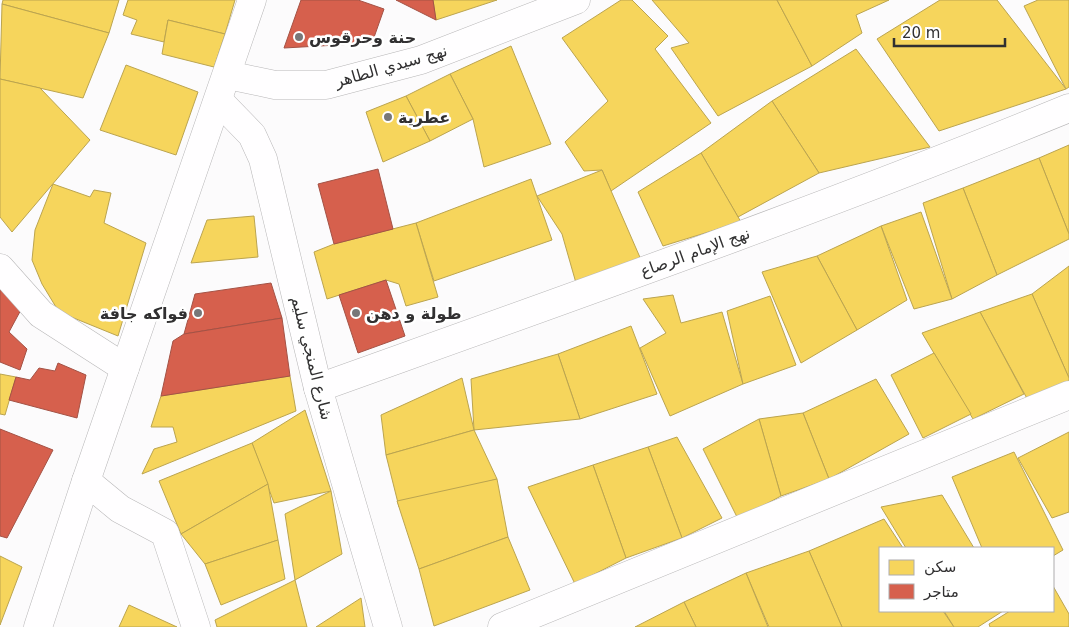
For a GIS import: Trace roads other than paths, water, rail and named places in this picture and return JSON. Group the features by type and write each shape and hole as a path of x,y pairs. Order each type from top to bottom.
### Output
{"street":[{"path":"38,627 86,481 228,75 252,0"},
{"name":"نهج سيدي الطاهر","path":"228,75 275,85 326,85 421,60 576,0"},
{"name":"شارع المنجي سليم","path":"219,101 252,135 264,159 318,388 388,627"},
{"name":"نهج الإمام الرصاع","path":"318,388 756,230 943,159 1069,108"},
{"path":"0,268 41,314 125,368"},
{"path":"502,627 1069,395"},
{"path":"86,481 120,509 165,533 196,627"}],"place":[{"name":"حنة وحرقوس","path":"299,37"},
{"name":"عطرية","path":"388,117"},
{"name":"فواكه جافة","path":"198,313"},
{"name":"طولة و دهن","path":"356,313"}]}
